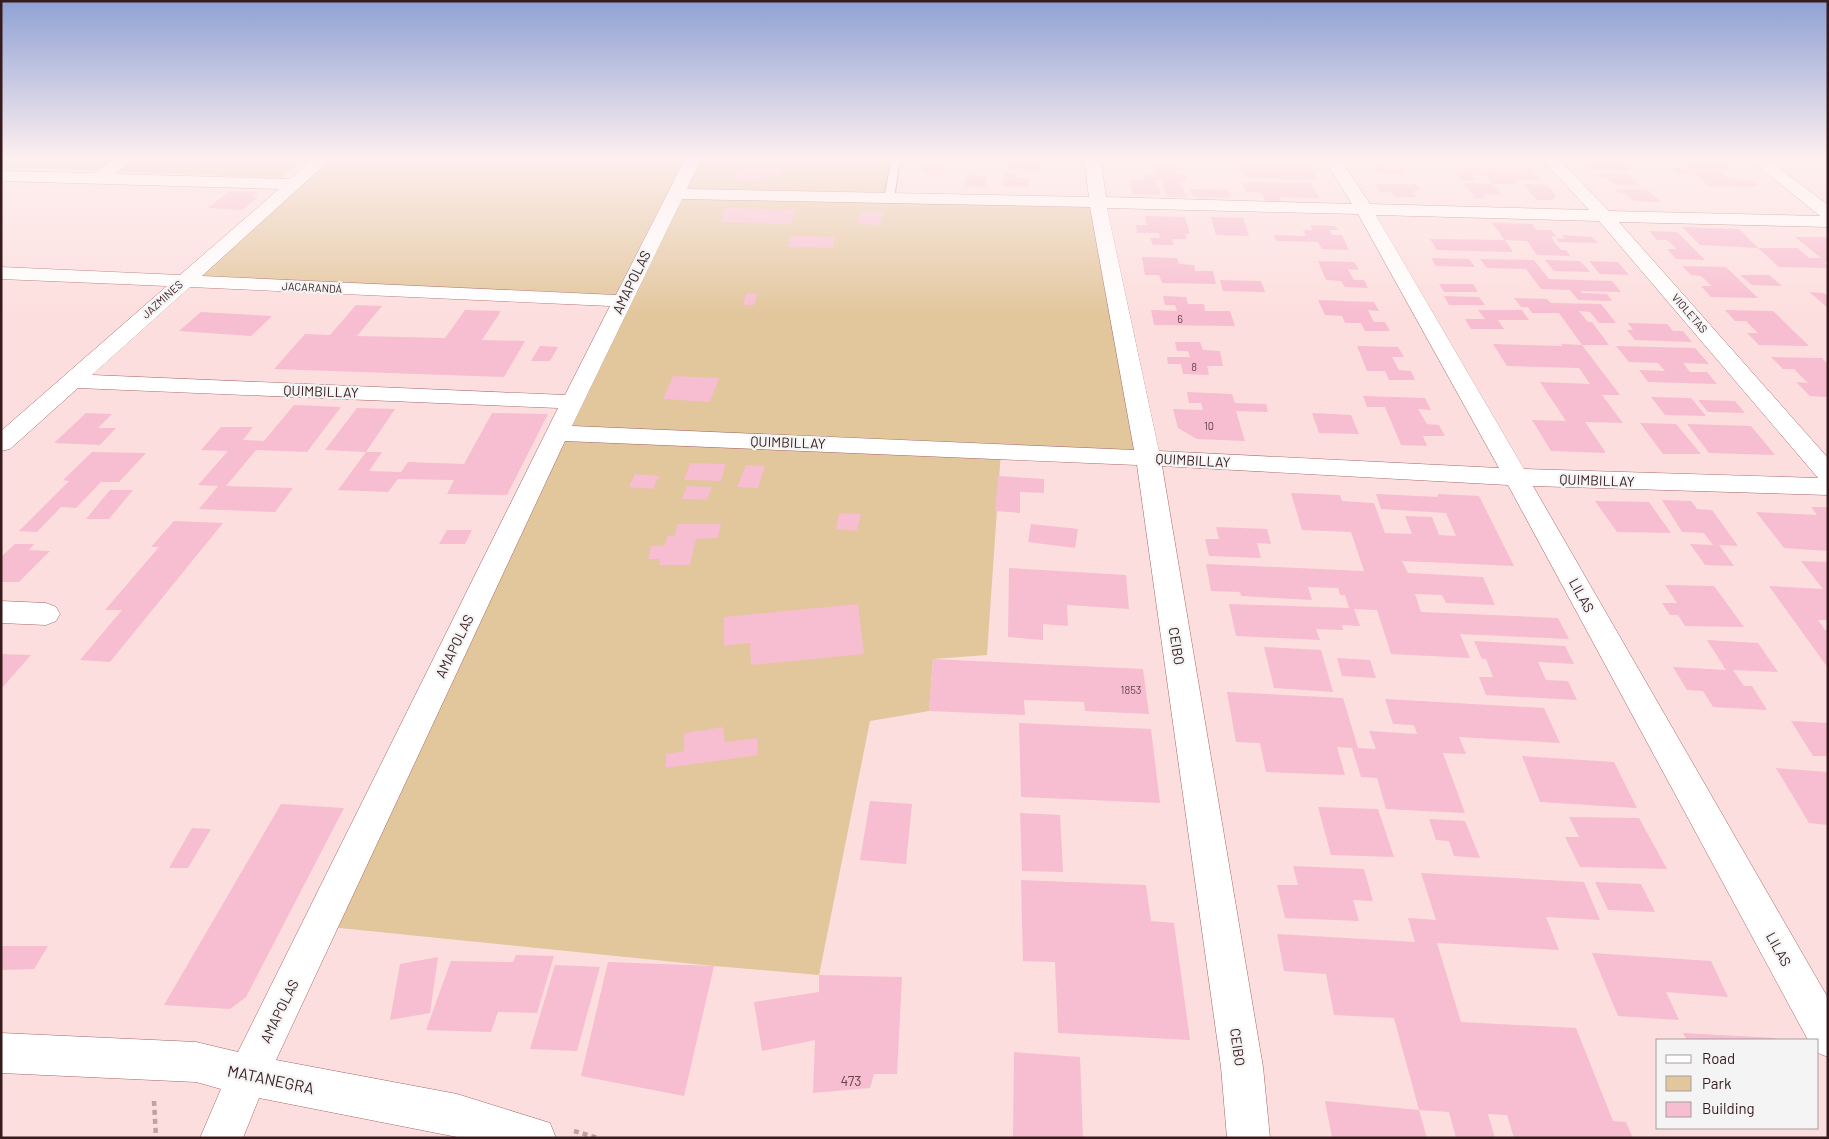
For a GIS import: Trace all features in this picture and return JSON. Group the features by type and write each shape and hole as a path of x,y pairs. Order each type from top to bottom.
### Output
{"street":[{"name":"JAZMINES","path":"3,441 265,210"},
{"name":"AMAPOLAS","path":"220,1138 248,1075 666,210"},
{"name":"CEIBO","path":"1100,210 1148,458 1242,1067 1249,1138"},
{"name":"LILAS","path":"1365,210 1828,1036"},
{"path":"1419,210 1828,222"},
{"name":"VIOLETAS","path":"1599,210 1828,474"},
{"name":"JACARANDÁ","path":"1,273 622,301"},
{"name":"QUIMBILLAY","path":"71,381 572,402"},
{"name":"QUIMBILLAY","path":"557,433 1148,458 1516,477 1828,487"},
{"path":"1,612 46,614"},
{"name":"MATANEGRA","path":"1,1053 196,1062 248,1075 552,1134"}],"path":[{"path":"146,1100 155,1101 156,1138"},
{"path":"552,1134 598,1138"}],"green space":[{"path":"264,210 1100,210 1148,458 1001,451 987,655 933,659 929,711 870,721 819,975 320,926 622,301 182,282"}],"building":[{"path":"725,210 796,210 790,224 720,222"},
{"path":"861,212 883,212 880,225 857,224"},
{"path":"1145,216 1185,217 1190,234 1185,234 1186,239 1172,239 1174,245 1153,245 1150,238 1160,238 1159,233 1137,233 1136,225 1147,225"},
{"path":"1211,217 1243,218 1249,236 1216,235"},
{"path":"1492,223 1532,224 1537,230 1551,230 1557,237 1551,236 1554,242 1561,250 1566,250 1570,256 1537,255 1527,241 1505,240"},
{"path":"1310,225 1335,226 1338,230 1330,230 1332,235 1342,235 1349,250 1322,249 1318,242 1276,241 1274,235 1306,236 1303,230 1313,230"},
{"path":"1682,227 1739,229 1758,248 1700,245"},
{"path":"1649,231 1677,232 1705,260 1676,259 1667,249 1677,249 1667,240 1657,240"},
{"path":"1562,235 1592,237 1598,243 1559,242 1556,238 1565,239"},
{"path":"791,236 835,237 833,248 788,247"},
{"path":"1795,237 1828,237 1828,262 1825,262 1828,268 1779,267 1758,248 1798,248 1809,258 1821,258"},
{"path":"1430,239 1505,240 1513,252 1437,250"},
{"path":"1142,257 1177,258 1179,264 1194,265 1195,271 1213,271 1216,284 1162,283 1159,275 1145,275"},
{"path":"1431,258 1469,259 1475,267 1436,266"},
{"path":"1480,259 1534,260 1549,279 1612,281 1621,292 1581,291 1582,293 1607,294 1612,301 1578,300 1570,290 1541,289 1526,269 1487,268"},
{"path":"1545,260 1580,261 1590,272 1554,271"},
{"path":"1318,261 1354,262 1359,270 1348,269 1351,275 1354,280 1364,280 1368,288 1345,287 1341,281 1326,280"},
{"path":"1589,261 1618,262 1629,275 1600,274"},
{"path":"1682,266 1726,267 1758,298 1711,297 1701,286 1712,286 1701,276 1691,275"},
{"path":"1740,275 1769,275 1782,286 1752,285"},
{"path":"1220,280 1261,281 1265,292 1223,291"},
{"path":"1439,284 1473,284 1478,292 1444,292"},
{"path":"1809,292 1824,293 1828,296 1828,308"},
{"path":"746,294 757,294 754,305 743,305"},
{"path":"1163,296 1186,297 1188,304 1204,304 1205,311 1230,311 1235,326 1154,325 1151,310 1177,311 1175,305 1165,305"},
{"path":"1444,296 1479,297 1485,305 1449,305"},
{"path":"1514,298 1547,299 1551,303 1601,304 1616,323 1599,323 1590,312 1579,311 1588,322 1592,322 1609,345 1582,345 1559,313 1532,313 1528,307 1521,307"},
{"path":"1318,300 1374,302 1379,311 1368,310 1374,322 1385,322 1390,331 1365,331 1361,323 1345,323 1342,316 1325,315"},
{"path":"356,305 382,306 357,336 445,338 465,310 501,311 482,340 525,341 504,377 274,369 305,334 330,335"},
{"path":"1478,310 1522,310 1529,320 1498,320 1504,329 1471,329 1465,319 1485,319"},
{"path":"1725,310 1773,311 1809,346 1759,345 1747,333 1758,333 1746,321 1735,321"},
{"path":"201,312 272,316 251,336 179,331"},
{"path":"1628,323 1667,324 1673,331 1683,331 1692,342 1635,340 1627,330 1633,330"},
{"path":"1175,342 1200,342 1203,350 1220,351 1223,366 1207,366 1209,375 1183,374 1181,364 1168,364 1167,357 1190,357 1188,351 1177,351"},
{"path":"1493,344 1582,345 1620,395 1602,395 1623,423 1585,422 1606,453 1551,451 1532,420 1566,421 1540,382 1590,384 1579,368 1507,366"},
{"path":"540,346 558,347 550,361 531,361"},
{"path":"1357,346 1398,347 1404,357 1392,357 1399,370 1411,371 1415,380 1389,380 1385,371 1367,371"},
{"path":"1616,346 1695,348 1709,364 1683,363 1690,372 1707,372 1717,384 1648,382 1639,370 1665,371 1658,363 1629,362"},
{"path":"1771,357 1822,358 1828,364 1828,397 1810,396 1796,382 1808,383 1794,369 1783,369"},
{"path":"673,376 719,378 710,402 663,399"},
{"path":"1187,392 1232,394 1235,403 1266,404 1268,412 1236,411 1245,441 1197,439 1178,428 1173,409 1203,410 1201,403 1189,403"},
{"path":"1363,396 1425,398 1431,410 1418,409 1427,424 1439,425 1445,436 1423,436 1427,446 1401,445 1385,407 1367,407"},
{"path":"1651,397 1691,398 1706,416 1665,415"},
{"path":"1698,400 1735,401 1745,413 1708,412"},
{"path":"294,405 341,407 307,452 256,450 226,486 293,488 275,512 199,509 218,486 198,485 228,451 201,450 221,427 253,427 243,440 264,441"},
{"path":"357,408 395,409 366,452 325,450"},
{"path":"86,413 112,414 98,428 116,428 100,445 54,443"},
{"path":"492,413 548,414 507,495 447,494 454,480 398,479 388,492 338,490 366,452 382,452 369,471 401,472 408,462 464,464"},
{"path":"1312,413 1351,415 1359,434 1319,433"},
{"path":"1640,423 1676,424 1701,454 1663,454"},
{"path":"1687,424 1751,426 1775,455 1709,453"},
{"path":"92,452 146,453 119,482 101,482 76,508 61,507 37,532 19,531 69,481 63,480"},
{"path":"690,463 726,464 721,481 684,480"},
{"path":"746,465 765,466 758,488 737,487"},
{"path":"635,474 659,476 653,489 629,487"},
{"path":"998,476 1044,479 1044,493 1020,492 1020,513 995,511"},
{"path":"687,486 712,487 707,500 682,499"},
{"path":"110,490 133,490 109,519 86,519"},
{"path":"1291,493 1340,495 1342,501 1374,503 1385,533 1412,534 1405,516 1432,517 1439,535 1456,536 1446,513 1381,509 1376,494 1438,497 1438,494 1479,496 1514,566 1402,561 1408,573 1483,577 1495,605 1446,603 1442,595 1415,594 1421,612 1558,618 1569,639 1460,634 1470,658 1391,654 1377,610 1354,609 1360,626 1342,625 1343,630 1316,629 1320,640 1236,636 1229,604 1349,608 1345,595 1340,595 1338,588 1308,587 1312,600 1241,596 1240,592 1211,591 1206,564 1364,571 1351,532 1302,530"},
{"path":"1662,500 1691,501 1697,509 1712,510 1738,546 1719,545 1734,566 1705,565 1690,544 1713,545 1704,533 1682,532"},
{"path":"1595,501 1649,502 1671,533 1617,532"},
{"path":"1811,507 1828,507 1828,551 1784,548 1756,512 1817,515"},
{"path":"839,513 861,514 857,531 836,529"},
{"path":"174,521 223,523 110,662 80,660 122,610 105,610 159,547 151,547"},
{"path":"677,524 721,524 718,538 696,539 690,565 659,565 660,559 648,559 651,546 665,545 667,536 675,536"},
{"path":"1031,524 1078,529 1075,548 1028,542"},
{"path":"1216,527 1267,529 1271,544 1257,543 1261,558 1209,556 1205,539 1219,539"},
{"path":"447,530 472,530 465,544 439,544"},
{"path":"15,544 34,544 29,550 50,551 19,582 1,582 1,557"},
{"path":"1801,561 1828,562 1828,620 1818,620 1825,630 1828,630 1828,668 1769,586 1823,589"},
{"path":"1009,568 1126,575 1129,609 1067,605 1068,626 1043,624 1043,640 1008,637"},
{"path":"1665,585 1714,586 1744,627 1685,626 1678,615 1670,615 1662,603 1677,603"},
{"path":"858,604 864,654 751,665 750,643 724,646 724,617"},
{"path":"1707,640 1758,643 1778,672 1733,670 1744,686 1752,686 1767,710 1713,707 1703,691 1687,690 1673,667 1726,670"},
{"path":"1474,641 1565,646 1574,664 1538,662 1546,680 1568,681 1577,700 1486,695 1479,677 1493,677 1486,659 1482,659"},
{"path":"1264,647 1321,650 1333,692 1274,688"},
{"path":"1,654 31,655 1,689"},
{"path":"1337,658 1370,660 1376,678 1342,676"},
{"path":"933,659 1143,669 1149,714 1085,711 1084,702 1024,700 1025,715 929,711"},
{"path":"1227,692 1343,698 1358,748 1376,749 1369,731 1417,734 1414,725 1393,724 1385,699 1544,708 1560,743 1459,737 1466,754 1443,753 1465,813 1386,809 1377,778 1361,777 1352,748 1337,747 1345,775 1266,772 1260,743 1236,742"},
{"path":"1791,721 1828,723 1828,756 1813,756"},
{"path":"1019,723 1151,729 1160,803 1021,797"},
{"path":"723,727 725,742 757,738 758,755 666,768 666,754 684,751 684,733"},
{"path":"1522,756 1614,762 1637,808 1540,802"},
{"path":"1776,768 1828,772 1828,825 1809,823"},
{"path":"870,801 912,804 906,864 860,860"},
{"path":"281,804 344,808 246,997 230,1009 164,1005"},
{"path":"1318,807 1378,809 1394,857 1331,855"},
{"path":"1020,813 1060,815 1063,872 1022,871"},
{"path":"1569,817 1639,818 1667,869 1580,867 1565,837 1579,837"},
{"path":"1429,819 1465,821 1480,858 1454,856 1449,841 1436,840"},
{"path":"192,828 211,829 188,868 169,868"},
{"path":"1293,866 1364,869 1373,901 1353,900 1359,921 1285,918 1277,885 1298,885"},
{"path":"1421,873 1584,882 1600,920 1546,917 1559,950 1437,943 1461,1022 1576,1028 1613,1121 1626,1122 1633,1138 1514,1138 1507,1115 1488,1114 1495,1138 1456,1138 1449,1112 1419,1110 1394,1018 1334,1015 1326,974 1284,971 1277,934 1415,942 1408,918 1436,920"},
{"path":"1021,880 1146,885 1151,921 1174,923 1190,1040 1058,1033 1055,962 1023,961"},
{"path":"1595,882 1641,884 1655,912 1608,910"},
{"path":"1,946 48,946 34,969 1,970"},
{"path":"1592,953 1711,961 1728,997 1666,992 1679,1020 1618,1016"},
{"path":"516,955 554,956 537,1013 498,1012 491,1032 426,1030 451,961 513,962"},
{"path":"438,957 430,1013 390,1020 400,964"},
{"path":"608,962 714,966 684,1096 581,1076"},
{"path":"555,965 600,967 577,1051 530,1049"},
{"path":"819,975 902,977 897,1074 874,1074 870,1088 813,1093 815,1040 762,1051 754,1002 819,992"},
{"path":"1683,1033 1776,1039 1686,1039"},
{"path":"1014,1052 1080,1057 1083,1138 1013,1138"},
{"path":"1325,1101 1419,1110 1427,1138 1332,1138"}]}
